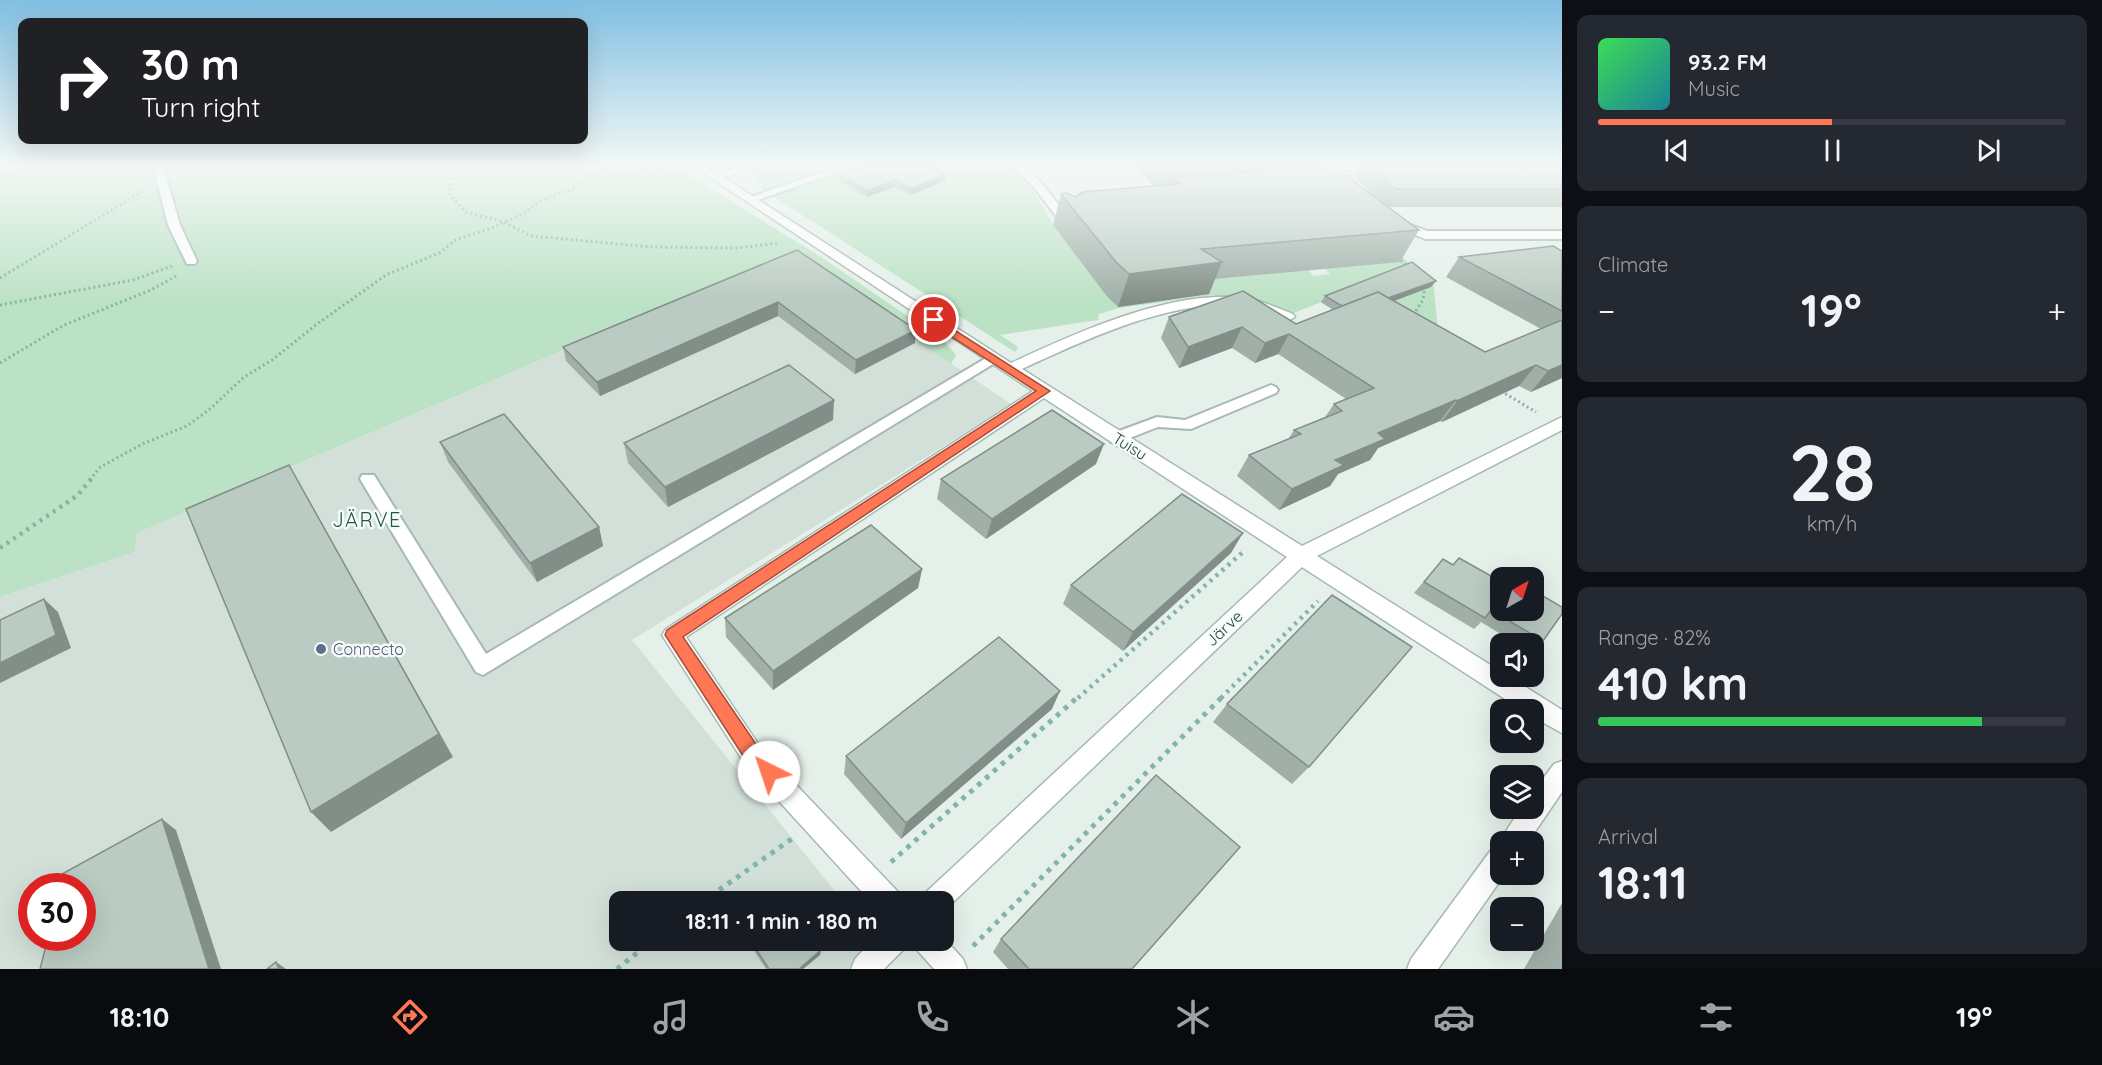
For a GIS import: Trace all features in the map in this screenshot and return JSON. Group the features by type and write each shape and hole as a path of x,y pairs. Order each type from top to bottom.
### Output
{"street":[{"name":"Tuisu","path":"770,211 1044,391 1562,723"},
{"path":"1010,369 1130,321 1177,306 1216,300 1238,301 1288,317"},
{"path":"880,891 753,756 673,635 1044,391"},
{"name":"Järve","path":"946,891 1302,555 1560,424"},
{"path":"1520,831 1562,772"},
{"path":"1421,969 1490,873"},
{"path":"865,969 882,951"},
{"path":"937,951 952,968"}],"lane":[{"path":"170,211 190,261"},
{"path":"1063,211 1067,223"},
{"path":"1387,219 1425,235 1562,235"},
{"path":"368,478 483,666 993,358"},
{"path":"1117,438 1157,422 1186,425 1271,390"}],"path":[{"path":"0,278 109,211"},
{"path":"465,211 504,222 531,236 652,247 737,248 782,242 804,234"},
{"path":"0,548 78,495 99,468 142,444 188,426 210,410 244,377 272,360 317,324 386,275 439,253 457,239 487,231 527,211"},
{"path":"1390,252 1414,272"},
{"path":"0,305 137,279 190,261"},
{"path":"0,363 62,326 120,301 155,290 184,271 190,261"},
{"path":"1409,321 1423,300 1425,285"},
{"path":"1499,390 1560,424"},
{"path":"870,880 1243,552"},
{"path":"952,968 1318,601"},
{"path":"718,891 766,859 815,821"},
{"path":"617,969 639,951"}],"shaded area":[{"path":"789,254 1011,404 632,640 835,891 609,891 609,951 868,951 855,969 0,969 0,597 135,552 137,533"}],"green space":[{"path":"0,211 748,211 821,257 944,341 956,355 951,364 788,254 137,533 135,552 0,597"},
{"path":"797,211 1045,211 1105,294 1119,288 1308,270 1313,276 1330,274 1325,269 1304,211 1347,211 1427,278 1433,279 1440,352 1337,296 1291,314 1213,295 1119,308 1099,314 1098,320 1000,335 1018,347 1015,352"}],"building":[{"path":"1075,211 1394,211 1419,230 1201,249 1222,262 1129,274 1116,262"},
{"path":"1553,246 1562,251 1562,311 1459,257"},
{"path":"797,250 916,330 856,360 778,302 597,382 563,347"},
{"path":"1412,262 1436,281 1388,298 1378,292 1342,306 1325,296"},
{"path":"1243,291 1296,324 1378,292 1485,352 1562,320 1562,365 1548,371 1536,365 1457,401 1378,433 1385,439 1335,460 1344,465 1292,489 1249,455 1301,434 1294,430 1342,411 1334,404 1374,388 1289,334 1265,343 1242,327 1188,347 1169,317"},
{"path":"789,365 834,400 665,487 624,443"},
{"path":"1052,410 1104,444 992,519 941,479"},
{"path":"504,414 599,527 530,563 440,442"},
{"path":"289,465 439,734 311,812 186,509"},
{"path":"1182,494 1243,533 1133,632 1071,585"},
{"path":"871,525 922,569 773,671 725,618"},
{"path":"1459,558 1490,575 1490,611 1485,618 1424,582 1443,559 1453,565"},
{"path":"1332,595 1412,647 1309,767 1227,704"},
{"path":"1544,597 1562,607 1562,614 1544,640 1544,633 1530,633 1509,621 1544,621"},
{"path":"44,599 56,635 0,663 0,620"},
{"path":"999,637 1060,691 906,823 846,756"},
{"path":"1156,775 1240,847 1132,969 1029,969 1001,939"},
{"path":"162,819 209,969 40,969 45,951 96,951 96,873 64,873"},
{"path":"757,951 820,951 799,969 769,969"},
{"path":"276,962 279,969 267,969"}],"place":[{"name":"Connecto","path":"321,649"}],"district":[{"name":"JÄRVE","path":"367,519"}],"route":[{"path":"769,772 753,756 673,635 1044,391 934,320"}]}
